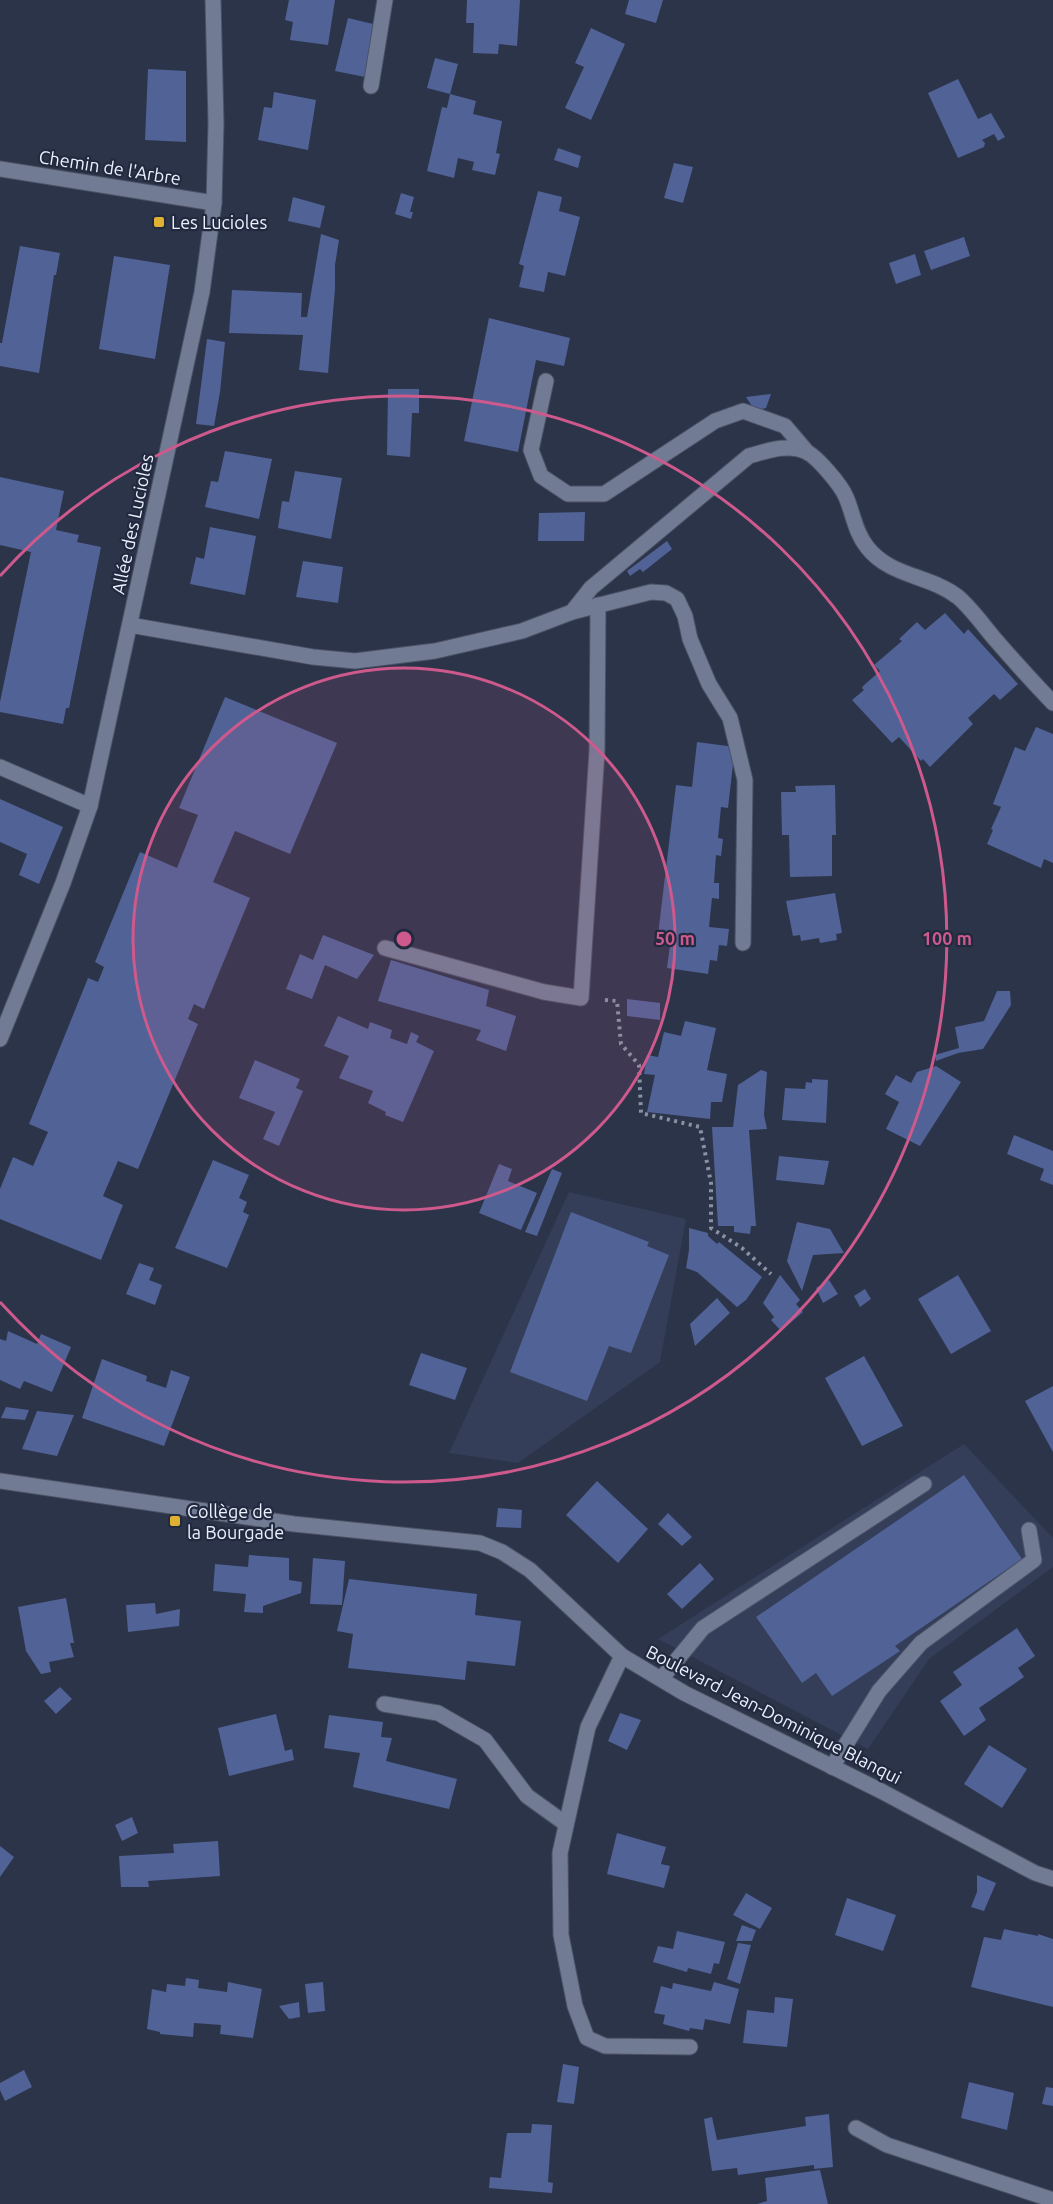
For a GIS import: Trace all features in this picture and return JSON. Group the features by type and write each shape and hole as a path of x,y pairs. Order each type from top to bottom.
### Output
{"street":[{"name":"Allée des Lucioles","path":"0,1039 63,883 90,806 202,292 214,203 216,123 213,0"},
{"path":"371,86 386,0"},
{"name":"Chemin de l'Arbre","path":"0,169 214,203"},
{"path":"546,381 531,450 541,476 568,494 604,494 714,421 743,411 785,426 808,453 822,465 845,494 855,527 866,547 885,564 940,587 958,598 1053,703"},
{"path":"572,612 591,588 749,456 779,448 808,453"},
{"path":"130,625 313,657 355,661 435,651 522,631 598,605 651,592 666,593 677,599 685,616 690,639 709,684 730,718 737,742 745,780 743,944"},
{"path":"385,948 544,992 580,998 597,751 598,605"},
{"path":"0,767 90,806"},
{"name":"Boulevard Jean-Dominique Blanqui","path":"0,1481 294,1524 480,1543 502,1552 530,1570 622,1656 684,1693 1035,1873 1053,1879"},
{"path":"661,1679 703,1628 924,1484"},
{"path":"832,1767 879,1691 921,1643 1034,1560 1029,1530"},
{"path":"622,1656 588,1727 566,1824 560,1853 561,1935 575,2006 587,2038 604,2046 690,2047"},
{"path":"384,1704 438,1713 485,1740 527,1796 566,1824"},
{"path":"856,2128 887,2145 1053,2200"}],"path":[{"path":"580,998 617,1001 621,1044 639,1065 641,1113 700,1127 711,1182 711,1228 742,1248 771,1274"}],"shaded area":[{"path":"569,1192 686,1219 660,1362 518,1463 449,1453"},
{"path":"964,1444 1053,1538 1053,1567 929,1659 868,1749 658,1639"}],"building":[{"path":"289,0 335,0 328,45 290,40 293,22 285,20"},
{"path":"467,0 520,0 517,46 499,44 498,54 473,53 474,23 466,23"},
{"path":"629,0 663,0 656,23 625,14"},
{"path":"348,18 373,24 365,77 335,71"},
{"path":"591,28 625,44 591,120 565,108 584,67 575,63"},
{"path":"435,58 458,64 450,94 427,88"},
{"path":"148,69 186,71 186,142 145,140"},
{"path":"958,79 978,119 991,113 1005,137 998,141 994,134 982,140 985,143 984,147 958,158 928,93"},
{"path":"274,92 316,100 308,150 258,140 264,107 272,108"},
{"path":"450,94 476,101 473,114 502,121 496,153 500,154 495,175 472,170 474,162 458,158 454,178 427,171 442,107 447,108"},
{"path":"558,148 581,156 578,168 554,160"},
{"path":"674,163 693,167 683,203 664,198"},
{"path":"538,191 562,197 559,211 580,217 565,276 548,272 544,292 519,287 524,266 519,264"},
{"path":"401,193 414,197 410,212 413,212 411,219 395,214"},
{"path":"293,197 325,206 320,228 288,221"},
{"path":"321,234 339,240 335,265 328,373 299,370 303,335 229,333 232,290 302,293 301,317 307,317"},
{"path":"964,237 970,256 931,270 924,251"},
{"path":"20,246 60,253 56,275 54,275 39,373 0,366 0,343 2,343"},
{"path":"915,254 921,275 896,284 889,263"},
{"path":"114,256 170,265 155,359 99,349"},
{"path":"489,318 570,338 564,366 536,360 518,452 464,441"},
{"path":"207,339 225,342 214,426 196,424"},
{"path":"388,389 419,389 419,413 412,413 410,457 387,455"},
{"path":"771,394 766,408 755,411 746,397"},
{"path":"225,451 272,459 259,519 205,507 211,481 218,482"},
{"path":"295,471 342,478 331,539 278,528 282,501 289,502"},
{"path":"0,477 64,491 56,530 79,535 77,542 101,547 69,708 66,708 63,724 0,712 0,702 31,552 0,545"},
{"path":"585,512 584,541 538,541 539,513"},
{"path":"210,527 256,536 245,595 190,584 196,557 204,559"},
{"path":"667,541 672,549 643,572 640,569 630,576 627,571"},
{"path":"303,561 343,567 338,603 296,597"},
{"path":"945,613 964,634 968,629 1018,684 1000,700 994,694 968,718 973,724 930,767 923,759 921,761 899,737 892,743 852,700 864,690 863,686 880,671 874,665 902,641 899,639 917,622 925,630"},
{"path":"225,697 337,743 290,854 235,831 213,882 250,898 204,1009 194,1004 188,1019 198,1024 138,1169 118,1161 103,1196 123,1205 101,1260 0,1219 0,1189 13,1157 33,1166 48,1132 29,1124 88,978 98,982 104,967 95,962 140,852 177,868 198,815 179,808"},
{"path":"1036,727 1053,734 1053,863 1044,859 1041,868 987,844 1001,807 993,804 1015,747 1025,751"},
{"path":"697,742 735,747 728,808 721,807 718,838 723,839 721,856 716,855 714,883 719,883 719,899 712,898 709,927 729,929 727,946 719,945 717,961 710,960 708,974 667,968 670,945 657,943 676,785 692,787"},
{"path":"835,785 836,835 832,835 832,876 790,877 789,835 782,835 781,792 796,792 795,786"},
{"path":"0,799 63,827 39,884 19,875 27,854 0,842"},
{"path":"835,893 842,933 836,934 837,940 820,943 819,938 801,941 800,935 793,936 786,901"},
{"path":"323,935 374,955 357,979 325,965 312,999 286,989 300,954 313,960"},
{"path":"391,960 489,990 486,1006 516,1016 506,1051 476,1040 481,1030 378,1001"},
{"path":"997,991 1010,991 1011,1005 983,1049 958,1053 936,1061 935,1055 959,1048 955,1027 984,1021"},
{"path":"627,999 660,1003 660,1020 627,1016"},
{"path":"338,1016 368,1029 370,1022 392,1030 390,1038 407,1044 411,1032 419,1036 416,1042 434,1051 403,1122 385,1115 386,1112 368,1103 373,1091 339,1078 349,1056 324,1046"},
{"path":"685,1021 716,1028 707,1070 727,1074 722,1102 711,1102 710,1119 647,1112 655,1075 644,1074 647,1055 658,1057 664,1032 681,1036"},
{"path":"255,1060 300,1079 296,1088 303,1091 279,1146 263,1139 275,1112 239,1098"},
{"path":"936,1066 961,1082 920,1146 886,1129 899,1102 885,1094 896,1075 911,1083 917,1072"},
{"path":"761,1070 767,1072 764,1115 767,1129 749,1130 756,1226 751,1226 750,1234 734,1232 734,1226 718,1226 712,1127 733,1127 738,1085"},
{"path":"812,1079 828,1080 826,1123 782,1120 785,1088 805,1089 806,1082 812,1083"},
{"path":"1014,1135 1053,1151 1053,1185 1040,1180 1044,1169 1007,1154"},
{"path":"779,1156 829,1161 824,1185 776,1180"},
{"path":"213,1160 249,1175 239,1198 247,1202 243,1212 249,1215 227,1268 175,1248"},
{"path":"499,1164 512,1169 508,1181 537,1193 521,1230 479,1213"},
{"path":"552,1169 562,1173 537,1236 525,1232"},
{"path":"571,1212 649,1242 647,1246 669,1255 631,1353 609,1346 587,1401 510,1372"},
{"path":"797,1222 830,1229 844,1253 813,1255 802,1291 787,1261"},
{"path":"689,1228 708,1233 708,1236 717,1244 719,1242 762,1277 746,1300 737,1307 697,1272 686,1268"},
{"path":"139,1263 154,1268 149,1280 162,1285 155,1305 126,1294"},
{"path":"780,1275 800,1300 796,1304 803,1312 781,1331 771,1320 774,1317 763,1303"},
{"path":"958,1275 991,1331 951,1354 918,1299"},
{"path":"829,1280 838,1294 823,1303 816,1288"},
{"path":"865,1289 871,1299 860,1307 854,1296"},
{"path":"717,1298 730,1313 695,1346 690,1324"},
{"path":"8,1331 37,1344 41,1334 71,1347 52,1392 24,1381 20,1389 0,1380 0,1339 6,1341"},
{"path":"421,1353 467,1368 455,1400 409,1385"},
{"path":"864,1356 903,1426 862,1446 825,1378"},
{"path":"102,1359 147,1376 146,1381 166,1388 171,1370 190,1377 164,1446 82,1418"},
{"path":"1053,1386 1053,1452 1025,1401"},
{"path":"6,1407 29,1410 25,1420 1,1418"},
{"path":"37,1411 74,1415 57,1456 22,1449"},
{"path":"964,1475 1022,1559 895,1646 900,1651 832,1696 816,1673 802,1683 756,1617"},
{"path":"597,1481 648,1529 618,1563 566,1515"},
{"path":"498,1508 522,1510 521,1528 496,1527"},
{"path":"668,1513 692,1537 682,1546 658,1524"},
{"path":"249,1555 289,1558 289,1580 302,1582 301,1593 263,1606 263,1613 244,1612 246,1594 213,1591 215,1564 248,1567"},
{"path":"313,1558 345,1561 342,1605 310,1604"},
{"path":"700,1563 714,1579 682,1609 667,1594"},
{"path":"349,1579 477,1594 475,1615 521,1621 515,1666 467,1661 465,1680 348,1668 353,1634 337,1631"},
{"path":"66,1598 74,1643 70,1643 74,1657 49,1662 51,1672 41,1674 26,1651 18,1607"},
{"path":"155,1603 156,1614 180,1609 179,1626 128,1632 126,1605"},
{"path":"1017,1628 1035,1656 1018,1668 1024,1677 979,1708 986,1720 964,1736 940,1701 962,1685 953,1672"},
{"path":"60,1687 72,1699 56,1714 44,1701"},
{"path":"620,1713 641,1720 627,1750 608,1741"},
{"path":"276,1714 285,1751 292,1749 294,1760 229,1776 218,1728"},
{"path":"329,1715 383,1722 381,1737 392,1738 386,1761 457,1779 449,1809 353,1787 360,1753 324,1748"},
{"path":"989,1745 1027,1769 1002,1808 964,1784"},
{"path":"132,1817 138,1833 122,1841 115,1825"},
{"path":"617,1833 666,1847 661,1864 670,1866 664,1888 607,1874"},
{"path":"218,1841 220,1876 148,1881 149,1887 121,1887 119,1856 174,1853 173,1844"},
{"path":"0,1846 14,1857 0,1877"},
{"path":"977,1875 996,1883 984,1911 971,1907 977,1892"},
{"path":"746,1893 772,1908 760,1929 733,1915"},
{"path":"847,1898 896,1915 883,1951 835,1935"},
{"path":"742,1925 756,1930 752,1941 736,1941"},
{"path":"1004,1929 1038,1936 1038,1934 1053,1939 1053,2007 971,1987 984,1937 1001,1940"},
{"path":"677,1931 725,1942 719,1964 714,1963 711,1974 688,1968 687,1972 653,1962 658,1946 673,1949"},
{"path":"738,1943 751,1945 740,1984 727,1979"},
{"path":"186,1978 199,1980 198,1988 227,1992 228,1982 262,1989 253,2038 220,2034 221,2025 194,2023 193,2037 160,2034 160,2032 147,2029 152,1989 166,1992 167,1984 185,1986"},
{"path":"323,1982 325,2011 308,2013 305,1984"},
{"path":"714,1982 739,1989 730,2024 705,2019 703,2030 690,2028 689,2031 663,2024 665,2015 654,2013 661,1986 672,1989 673,1983 711,1991"},
{"path":"775,1997 793,1999 787,2047 743,2043 747,2010 774,2013"},
{"path":"299,2002 300,2017 289,2019 279,2006"},
{"path":"563,2064 579,2067 574,2104 557,2102"},
{"path":"24,2070 32,2087 5,2101 0,2090 0,2083"},
{"path":"969,2082 1014,2093 1007,2130 961,2118"},
{"path":"1046,2087 1053,2088 1053,2106 1042,2104"},
{"path":"829,2114 833,2167 814,2169 814,2165 738,2175 737,2168 712,2171 704,2119 712,2117 717,2140 806,2126 805,2117"},
{"path":"532,2124 552,2125 548,2182 553,2183 552,2193 489,2188 490,2177 501,2178 507,2133 531,2133"},
{"path":"820,2170 828,2204 757,2204 767,2201 765,2178"}],"place":[{"name":"Les Lucioles","path":"159,222"},
{"name":"Collège de la Bourgade","path":"175,1521"}]}
